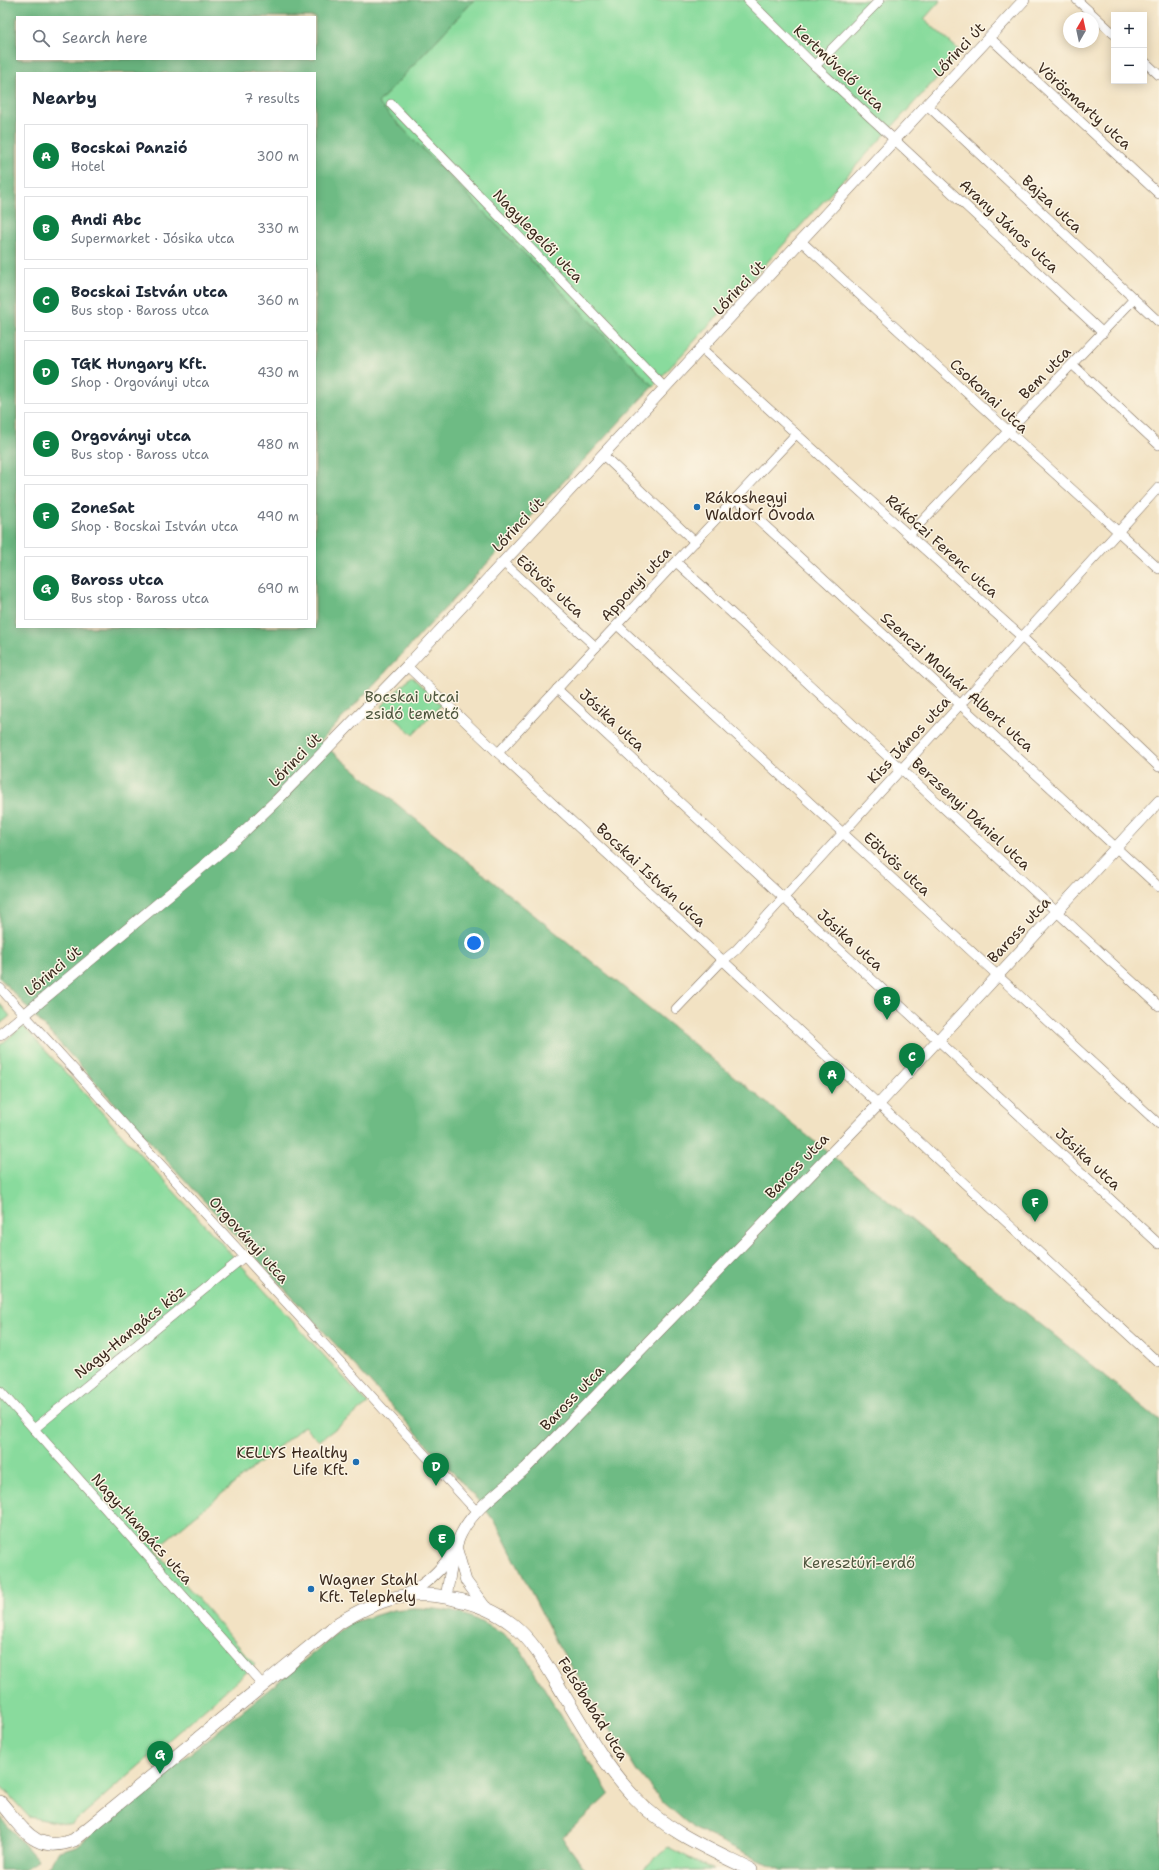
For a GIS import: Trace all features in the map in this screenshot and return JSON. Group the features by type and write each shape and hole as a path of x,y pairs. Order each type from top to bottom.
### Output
{"main road":[{"name":"Baross utca","path":"0,1802 33,1838 40,1843 51,1845 62,1844 74,1840 340,1623 376,1603 403,1596 420,1594 446,1597"},
{"name":"Felsőbabád utca","path":"446,1597 486,1608 512,1624 536,1649 601,1758 650,1813 676,1831 751,1870"}],"street":[{"name":"Kertművelő utca","path":"748,0 815,66 895,139"},
{"path":"815,66 880,0"},
{"name":"Lőrinci út","path":"0,1035 236,839 277,800 504,563 1024,0"},
{"path":"1077,0 1111,31"},
{"name":"Vörösmarty utca","path":"990,38 1159,194"},
{"path":"1147,65 1159,75"},
{"name":"Nagylegelői utca","path":"391,104 665,388"},
{"name":"Bajza utca","path":"927,105 1159,322"},
{"name":"Arany János utca","path":"895,139 1103,333"},
{"name":"Csokonai utca","path":"802,242 1007,432 1159,569"},
{"name":"Bem utca","path":"909,535 1073,365 1134,299"},
{"name":"Rákóczi Ferenc utca","path":"702,349 1023,638 1159,768"},
{"path":"1073,365 1159,444"},
{"name":"Apponyi utca","path":"498,753 796,434"},
{"path":"603,455 695,542"},
{"name":"Kiss János utca","path":"676,1009 723,960 736,950 842,832 1023,638 1159,487"},
{"name":"Szenczi Molnár Albert utca","path":"736,499 1159,887"},
{"name":"Berzsenyi Dániel utca","path":"676,562 1159,1006"},
{"name":"Eötvös utca","path":"504,563 596,647"},
{"name":"Eötvös utca","path":"617,625 1159,1124"},
{"name":"Bocskai István utca","path":"407,666 498,753 1159,1363"},
{"name":"Jósika utca","path":"557,689 1159,1244"},
{"name":"Baross utca","path":"403,1596 431,1579 448,1561 461,1534 477,1512 526,1468 879,1104 1159,801"},
{"name":"Orgoványi utca","path":"0,988 477,1512"},
{"name":"Nagy-Hangács köz","path":"34,1429 245,1256"},
{"name":"Nagy-Hangács utca","path":"0,1391 263,1685"},
{"path":"456,1547 466,1581 486,1608"},
{"name":"Baross utca","path":"446,1597 456,1547"}],"green space":[{"name":"Keresztúri-erdő","path":"0,0 474,0 378,103 653,386 320,742 1159,1420 1159,1870 781,1870 693,1828 662,1801 637,1771 558,1645 496,1523 476,1498 0,978"},
{"path":"474,0 941,0 924,19 961,52 653,386 378,103"},
{"name":"Bocskai utcai zsidó temető","path":"411,676 441,705 413,735 382,706"},
{"path":"0,1004 10,1016 0,1024"},
{"path":"23,1026 368,1404 319,1441 304,1426 155,1549 255,1665 71,1825 29,1817 0,1785 0,1045"},
{"path":"413,1608 444,1610 470,1617 494,1629 519,1647 609,1794 562,1838 586,1870 43,1870 50,1865 59,1851 77,1846 350,1623 393,1610"},
{"path":"0,1817 38,1860 24,1870 0,1870"},
{"path":"668,1847 713,1870 642,1870"}],"place":[{"name":"Rákoshegyi Waldorf Óvoda","path":"697,507"},
{"name":"Andi Abc","path":"887,1020"},
{"name":"Bocskai István utca","path":"912,1076"},
{"name":"Bocskai Panzió","path":"832,1094"},
{"name":"ZoneSat","path":"1035,1222"},
{"name":"KELLYS Healthy Life Kft.","path":"356,1462"},
{"name":"TGK Hungary Kft.","path":"436,1486"},
{"name":"Orgoványi utca","path":"442,1558"},
{"name":"Wagner Stahl Kft. Telephely","path":"311,1589"},
{"name":"Baross utca","path":"160,1774"}]}
